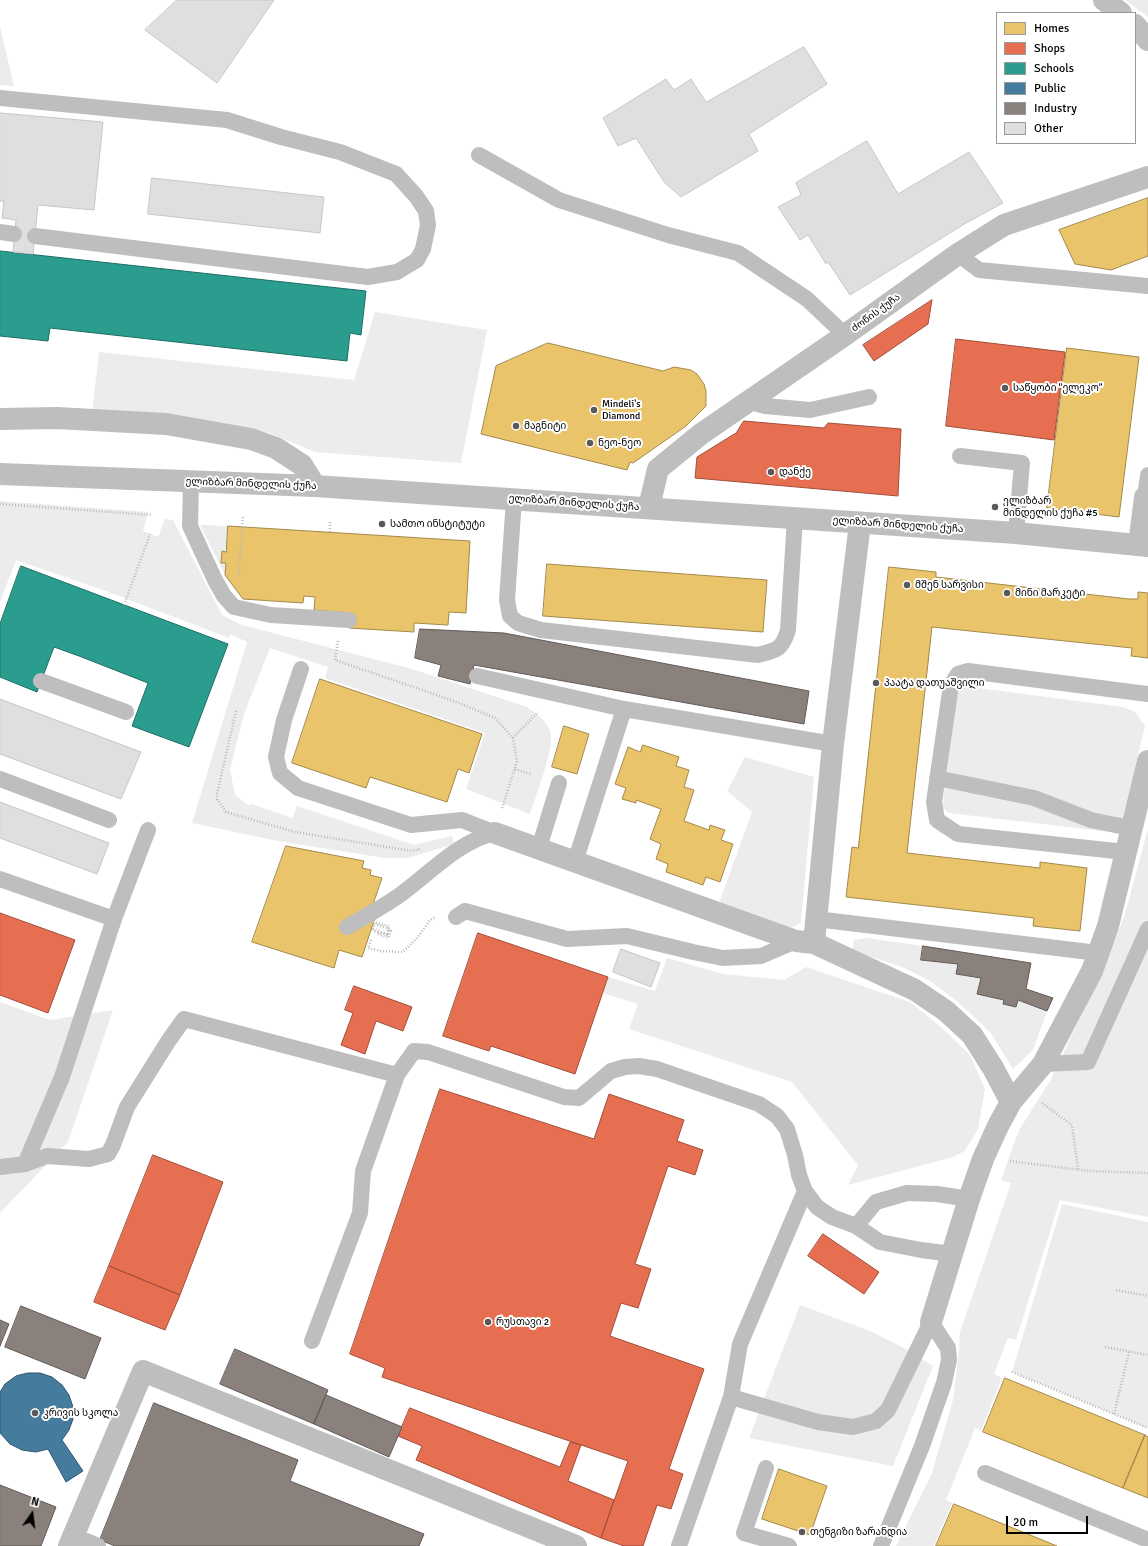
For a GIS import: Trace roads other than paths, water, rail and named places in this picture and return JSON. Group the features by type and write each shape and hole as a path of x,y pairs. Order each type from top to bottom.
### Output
{"street":[{"path":"1104,0 1120,12"},
{"path":"1136,26 1148,40"},
{"name":"ძოწის ქუჩა","path":"649,507 658,469 702,434 748,401 845,335 958,254 1004,225 1148,177"},
{"path":"0,419 57,418 166,424 251,438 276,448 302,465 316,486"},
{"name":"ელიზბარ მინდელის ქუჩა","path":"0,474 316,486 649,507 1016,533 1144,545"},
{"path":"1144,545 1147,497"},
{"path":"805,942 816,919 833,744 860,523"},
{"path":"931,1322 969,1199 983,1159 998,1126 1016,1095 1043,1064 1092,971 1108,926 1130,828 1148,761"},
{"path":"495,833 805,942 915,990 946,1011 972,1035 992,1068 1016,1095"},
{"path":"72,1541 143,1371 576,1546"}],"lane":[{"path":"0,98 227,120 282,137 340,152 396,174 416,196 426,211 428,225 423,249 417,260 397,272 368,277 35,236"},
{"path":"479,155 559,200 668,235 738,253 807,299 845,335"},
{"path":"958,254 979,270 1148,286"},
{"path":"748,401 765,406 810,410 869,397"},
{"path":"960,456 1022,463 1016,533"},
{"path":"1147,497 1148,475"},
{"path":"191,482 190,526 215,580 224,596 234,607 271,615 349,620"},
{"path":"514,499 507,600 510,616 518,623 541,630 758,655 775,651 784,642 788,630 795,518"},
{"path":"301,669 284,720 276,757 280,773 298,788 411,825 462,820 495,833"},
{"path":"1125,852 958,834 937,820 934,802 937,778 951,684 958,674 968,671 1148,694"},
{"path":"477,676 624,709 833,744"},
{"path":"41,681 126,712"},
{"path":"575,862 624,709"},
{"path":"937,778 1034,798 1091,820 1130,828"},
{"path":"0,779 109,820"},
{"path":"539,848 558,783"},
{"path":"25,1164 62,1077 114,919 148,830"},
{"path":"346,927 398,896 463,847 481,836 495,833"},
{"path":"0,878 114,919"},
{"path":"456,917 465,911 567,939 627,936 723,958 762,956 805,942"},
{"path":"816,919 1098,954"},
{"path":"1043,1064 1088,1062 1148,929"},
{"path":"0,1167 25,1164 47,1156 89,1158 108,1154 113,1145 127,1107 184,1018 397,1075"},
{"path":"312,1341 360,1213 363,1171 397,1075 414,1051 428,1052 564,1097 579,1098 611,1071 625,1067 639,1066 657,1069 759,1104 777,1116 787,1129 799,1175 805,1191 817,1207 832,1217 856,1226 880,1242 952,1254"},
{"path":"680,1546 731,1396 740,1344 805,1191"},
{"path":"856,1226 876,1202 907,1193 936,1194 969,1199"},
{"path":"731,1396 818,1422 853,1426 876,1422 888,1410 931,1322"},
{"path":"882,1546 922,1446 949,1360 948,1348 931,1322"},
{"path":"766,1468 744,1533 789,1546"},
{"path":"985,1473 1148,1540"},
{"path":"72,1541 98,1546"}],"place":[{"name":"საწყობი \"ელეკო\"","path":"1005,388"},
{"name":"Mindeli's Diamond","path":"594,410"},
{"name":"მაგნიტი","path":"516,426"},
{"name":"ნეო-ნეო","path":"590,443"},
{"name":"დანქე","path":"771,472"},
{"name":"ელიზბარ მინდელის ქუჩა #5","path":"995,507"},
{"name":"სამთო ინსტიტუტი","path":"382,524"},
{"name":"მშენ სარვისი","path":"907,585"},
{"name":"მინი მარკეტი","path":"1007,593"},
{"name":"პაატა დათუაშვილი","path":"876,683"},
{"name":"რუსთავი 2","path":"488,1322"},
{"name":"კრივის სკოლა","path":"35,1413"},
{"name":"თენგიზი ზარანდია","path":"802,1532"}]}
